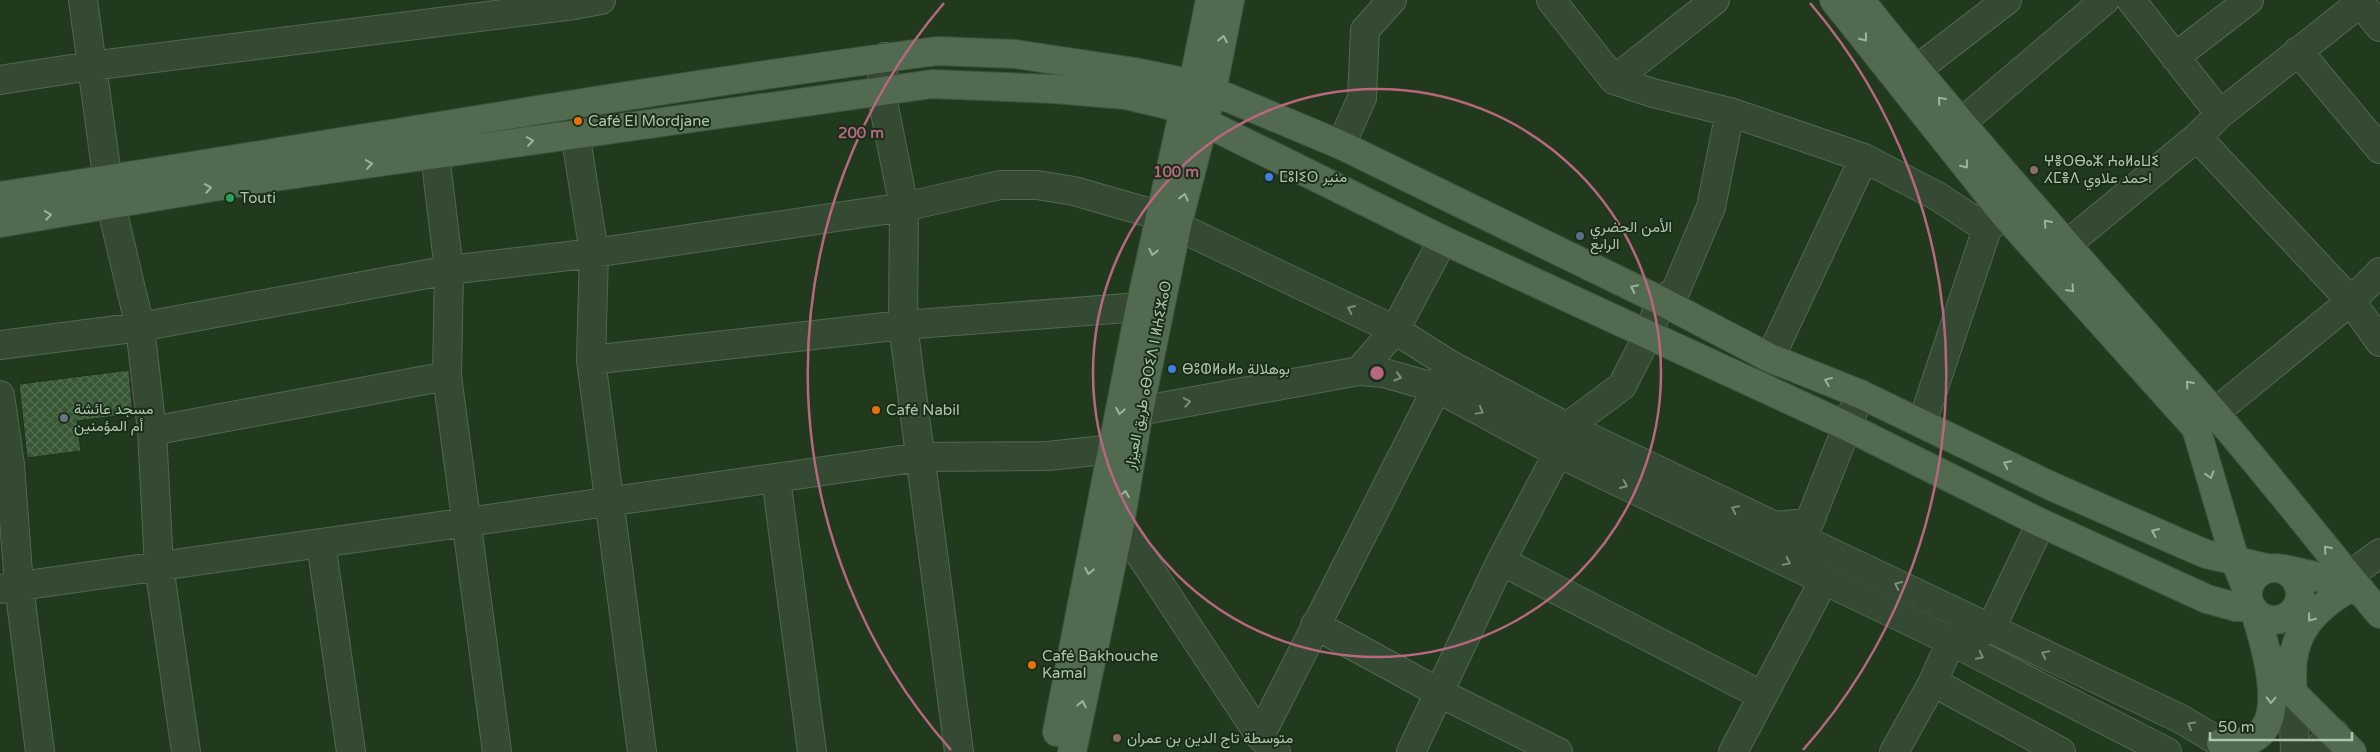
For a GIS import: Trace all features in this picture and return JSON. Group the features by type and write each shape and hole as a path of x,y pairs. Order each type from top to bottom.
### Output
{"main road":[{"name":"طريق العيزار ⴰⴱⵔⵉⴷ ⵏ ⵍⵄⵉⵣⴰⵔ","path":"1203,87 1210,0"},
{"name":"طريق العيزار ⴰⴱⵔⵉⴷ ⵏ ⵍⵄⵉⵣⴰⵔ","path":"1053,752 1139,411 1169,221 1194,115 1230,0"},
{"path":"1834,0 1995,221 2056,253"},
{"path":"1860,0 1961,123 2056,253 2380,614"},
{"path":"0,223 109,193 262,156 431,126 937,50 1016,54 1203,87 1341,145 1661,301 1770,358 1860,394 2051,486 2185,545 2206,554 2354,585"},
{"path":"0,196 109,193 260,179 932,84 1045,88 1125,96 1194,115 1442,240 1846,426 2041,523 2207,599 2236,607 2251,604"},
{"name":"طريق العيزار ⴰⴱⵔⵉⴷ ⵏ ⵍⵄⵉⵣⴰⵔ","path":"1072,752 1110,520 1113,449 1140,307 1169,221"},
{"path":"2205,420 2221,508 2235,560 2267,651 2272,699 2269,721 2260,733 2227,747"},
{"path":"2185,545 2206,541 2216,533 2221,521 2221,508"},
{"path":"2276,569 2296,579 2300,594 2296,608 2290,614 2276,620 2261,617 2251,604 2253,578 2276,569"},
{"path":"2293,693 2292,659 2302,630 2321,606 2354,585"},
{"path":"2267,651 2293,693 2344,743"}],"street":[{"path":"83,0 109,193 140,327 152,431 159,566 186,752"},
{"path":"1341,145 1362,98 1365,30 1392,0"},
{"path":"1551,0 1614,80 1653,93 1730,112 1864,158 1937,196 1995,221 1922,423"},
{"path":"1614,80 1715,0"},
{"path":"1961,123 2105,0"},
{"path":"2131,0 2220,114"},
{"path":"2175,57 2249,0"},
{"path":"2056,253 2197,137 2220,114 2359,1 2380,27"},
{"path":"0,80 91,66 583,2"},
{"path":"1916,70 1992,4"},
{"path":"2298,50 2380,149"},
{"path":"885,57 881,92 904,207 903,325 959,752"},
{"path":"571,106 594,254 592,360 642,752"},
{"path":"1567,427 1622,386 1648,335 1661,301 1676,290 1711,207 1730,112"},
{"path":"431,126 449,270 447,376 497,752"},
{"path":"2197,137 2351,301 2380,342"},
{"path":"1770,358 1864,158"},
{"path":"0,345 140,327 449,270 594,254 904,207 1000,184 1037,185 1074,191 1169,221 1395,330 1443,376 1558,453 1991,628 2181,719 2227,747"},
{"path":"1359,371 1395,330 1442,240"},
{"path":"2205,420 2351,301 2380,272"},
{"path":"592,360 903,325 1140,307"},
{"path":"1139,411 1359,371 1443,376 1567,427 1766,538 1824,580 1951,641 2167,752"},
{"path":"152,431 447,376"},
{"path":"1268,744 1314,624 1443,376"},
{"path":"0,394 10,587 40,752"},
{"path":"1766,538 1809,523 1860,394"},
{"path":"10,587 920,457 1048,456 1113,449"},
{"path":"1411,752 1501,560 1558,453"},
{"path":"776,478 812,752"},
{"path":"1110,520 1268,744"},
{"path":"1894,752 1933,682 1951,641 1991,628 2041,523"},
{"path":"321,543 351,752"},
{"path":"2354,585 2380,553"},
{"path":"1501,560 1763,696"},
{"path":"1733,752 1824,580"},
{"path":"1314,624 1438,692 1558,752"},
{"path":"1933,682 2061,752"},
{"path":"2293,693 2295,752"},
{"path":"2314,752 2344,743"}],"building":[{"name":"مسجد عائشة أم المؤمنين","path":"129,370 133,414 77,421 81,451 27,458 19,384"}],"place":[{"name":"Café El Mordjane","path":"578,121"},
{"name":"ⵖⴻⵔⴱⴰⵣ ⵄⴰⵍⴰⵡⵉ ⵃⵎⴻⴷ احمد علاوي","path":"2034,170"},
{"name":"ⵎⵓⵏⵉⵔ منير","path":"1269,177"},
{"name":"Touti","path":"230,198"},
{"name":"الأمن الحضري الرابع","path":"1580,236"},
{"name":"ⴱⵓⵀⵍⴰⵍⴰ بوهلالة","path":"1172,369"},
{"name":"Café Nabil","path":"876,410"},
{"name":"مسجد عائشة أم المؤمنين","path":"64,418"},
{"name":"Café Bakhouche Kamal","path":"1032,665"},
{"name":"متوسطة تاج الدين بن عمران","path":"1117,738"}]}
